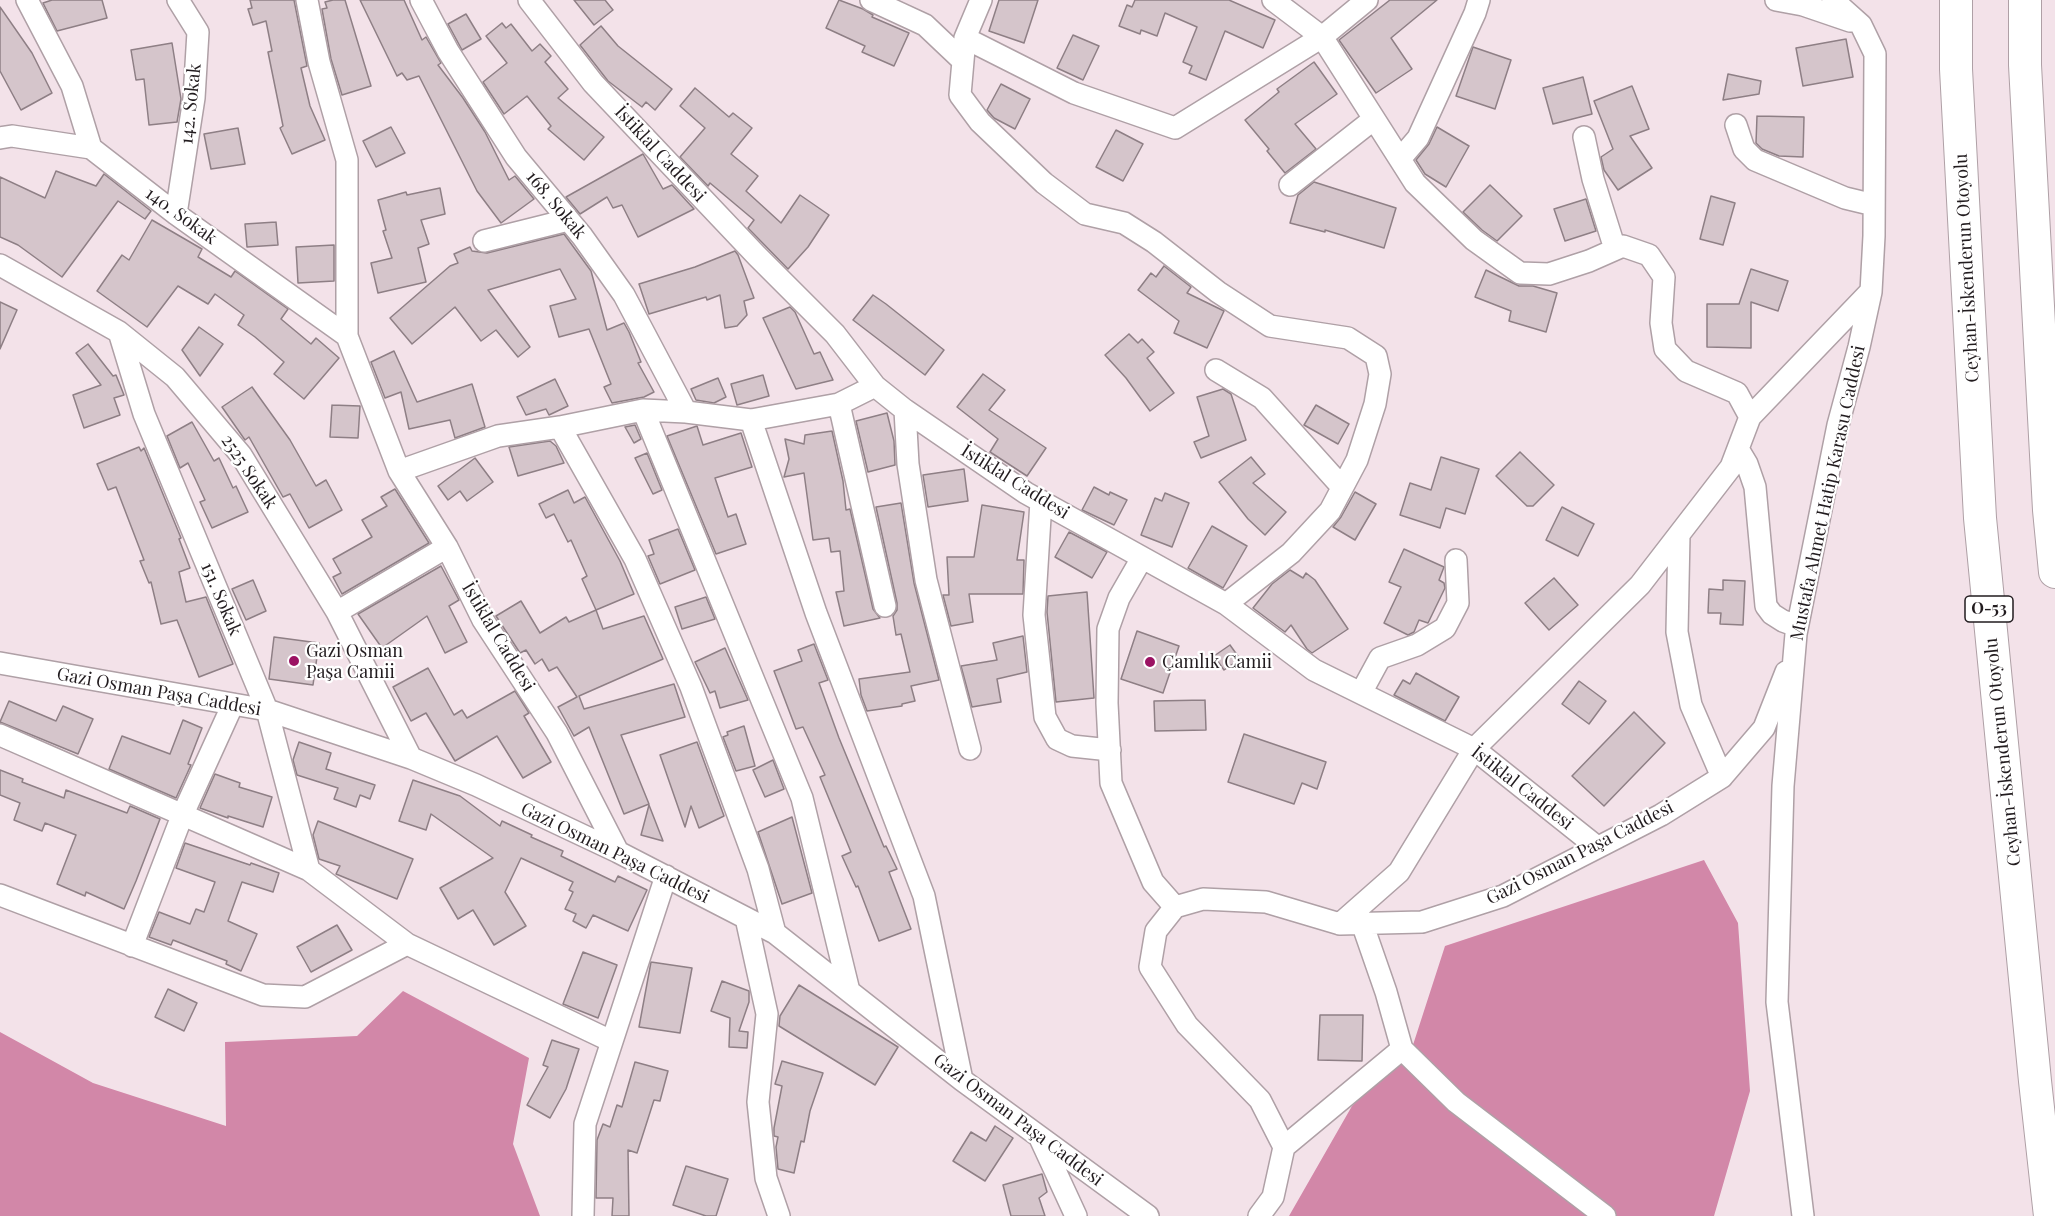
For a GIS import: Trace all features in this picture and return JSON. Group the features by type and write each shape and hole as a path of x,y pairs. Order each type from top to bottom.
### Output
{"highway":[{"name":"Ceyhan-İskenderun Otoyolu","path":"1956,0 1956,69 1980,518 2050,1216"},
{"path":"2025,0 2027,100 2049,510 2055,572"}],"street":[{"path":"27,0 72,86 91,148"},
{"name":"142. Sokak","path":"176,214 194,98 198,32 178,0"},
{"name":"İstiklal Caddesi","path":"308,0 319,62 347,160 347,336 399,471 447,547 483,620 557,733 618,852"},
{"name":"168. Sokak","path":"421,0 448,51 516,157 568,220 624,295 686,412"},
{"name":"İstiklal Caddesi","path":"529,0 592,83 835,334 874,386 905,410 1041,501 1226,604 1314,670 1474,749 1597,847"},
{"path":"871,0 925,25 963,62"},
{"path":"981,0 965,38 960,95 980,122 1044,183 1085,214 1124,223 1154,242 1218,292 1270,326 1348,338 1376,356 1380,374 1375,404 1357,460 1330,511 1291,553 1226,604"},
{"path":"1273,0 1322,37 1415,183 1474,240 1520,273 1549,274 1623,246 1649,255 1664,277 1661,323 1665,349 1686,371 1737,393 1750,417"},
{"path":"965,38 1074,93 1175,128 1322,37 1367,0"},
{"path":"1400,159 1418,138 1479,0"},
{"path":"1776,0 1803,5 1861,25"},
{"name":"Mustafa Ahmet Hatip Karasu Caddesi","path":"1803,1216 1777,1002 1783,786 1797,630 1838,425 1859,347 1870,291 1874,205 1875,54 1861,25 1833,0"},
{"path":"1290,185 1374,119"},
{"path":"1736,125 1744,149 1755,160 1845,198 1874,205"},
{"name":"140. Sokak","path":"0,138 12,136 91,148 176,214 347,336"},
{"path":"1584,137 1593,179 1615,249"},
{"path":"484,241 568,220"},
{"name":"2525 Sokak","path":"0,265 119,332 175,377 241,455 337,612 411,758"},
{"path":"1340,924 1399,872 1474,749 1640,585 1731,467 1750,417 1870,291"},
{"name":"151. Sokak","path":"119,332 144,414 267,710 309,870"},
{"path":"1216,370 1262,398 1342,488"},
{"path":"399,471 498,436 560,427 643,410 686,412 751,420 839,404 874,386"},
{"path":"839,404 885,606"},
{"path":"643,410 802,798 849,991"},
{"path":"905,410 908,464 926,580 970,749"},
{"path":"751,420 816,613 924,896 962,1080"},
{"path":"560,427 635,559 691,687 758,868 776,933"},
{"path":"1738,449 1747,464 1755,488 1766,606 1772,614 1797,630"},
{"path":"1041,501 1034,615 1045,717 1057,739 1072,746 1110,750"},
{"path":"1679,535 1677,632 1691,705 1722,777"},
{"path":"337,612 447,547"},
{"path":"1142,558 1119,598 1108,629 1107,703 1111,783 1153,882 1175,907 1156,931 1150,967 1187,1025 1260,1100 1284,1147 1274,1197 1259,1216"},
{"path":"1361,693 1380,658 1417,645 1445,628 1458,603 1456,560"},
{"name":"Gazi Osman Paşa Caddesi","path":"1175,907 1203,899 1266,902 1340,924 1422,922 1503,896 1661,815 1722,777 1764,728 1787,669 1797,630"},
{"name":"Gazi Osman Paşa Caddesi","path":"0,663 267,710 411,758 618,852 776,933 962,1080 1148,1216"},
{"path":"132,946 182,816 232,704"},
{"path":"0,735 309,870 407,944 611,1041"},
{"path":"583,1216 585,1124 666,876"},
{"path":"0,895 263,995 305,997 407,944"},
{"path":"746,918 767,1014 758,1102 766,1178 779,1216"},
{"path":"1362,923 1386,992 1402,1049 1456,1102 1605,1216"},
{"path":"1284,1147 1402,1049"},
{"path":"1040,1136 1076,1216"}],"shaded area":[{"path":"1704,860 1738,923 1750,1091 1714,1216 1289,1216 1352,1106 1412,1048 1445,946"},
{"path":"403,991 529,1058 513,1144 540,1216 0,1216 0,1032 93,1083 226,1126 225,1042 357,1036"}],"building":[{"path":"52,0 102,0 107,18 57,31 43,3"},
{"path":"250,0 294,0 307,66 301,68 310,106 325,140 292,154 280,128 283,126 268,52 272,51 266,21 253,25 248,9 252,8"},
{"path":"345,0 371,86 342,95 331,59 322,9 327,8 325,2"},
{"path":"360,0 404,0 422,40 426,37 441,63 438,65 485,132 509,180 515,176 534,199 501,223 477,191 419,76 407,80 402,73 397,76"},
{"path":"574,0 605,0 613,10 594,25"},
{"path":"839,0 863,9 873,15 872,17 909,33 894,66 862,52 865,46 826,28"},
{"path":"999,0 1038,0 1024,43 989,31"},
{"path":"1135,0 1229,0 1275,20 1263,48 1225,31 1206,80 1189,73 1192,66 1183,62 1197,27 1165,13 1157,36 1141,30 1140,34 1119,26 1127,5 1132,7"},
{"path":"1390,0 1437,0 1391,38 1412,69 1376,93 1339,40"},
{"path":"0,7 32,53 52,93 21,110 0,71"},
{"path":"466,14 481,39 462,50 448,24"},
{"path":"502,23 506,28 511,24 532,51 540,44 551,56 545,62 568,89 558,98 604,137 584,160 548,129 551,126 527,96 504,114 483,82 507,63 486,36"},
{"path":"601,26 618,46 672,89 655,110 646,102 642,107 608,81 580,45"},
{"path":"1073,35 1099,46 1083,80 1057,68"},
{"path":"1846,39 1853,77 1803,86 1796,48"},
{"path":"172,43 181,99 177,122 149,125 144,79 136,80 131,50"},
{"path":"1473,47 1511,60 1495,109 1456,96"},
{"path":"1314,62 1337,94 1295,124 1316,149 1285,173 1245,120 1279,92 1277,89"},
{"path":"1728,74 1761,81 1759,94 1723,100"},
{"path":"1583,77 1592,114 1553,124 1543,88"},
{"path":"1001,84 1030,99 1015,129 994,118 987,110"},
{"path":"1632,86 1649,129 1630,136 1652,168 1618,190 1604,170 1601,157 1613,149 1594,101"},
{"path":"695,88 729,117 733,113 752,128 731,154 758,176 746,191 781,223 800,195 829,215 808,247 788,269 748,228 754,220 710,183 708,186 680,157 705,128 680,106"},
{"path":"1757,116 1804,117 1803,157 1779,156 1762,149 1756,143"},
{"path":"391,127 405,153 376,167 363,141"},
{"path":"1437,127 1469,146 1446,187 1425,174 1416,160 1429,144"},
{"path":"238,128 245,164 211,169 204,134"},
{"path":"1116,130 1143,144 1123,181 1096,167"},
{"path":"643,154 663,189 672,185 694,209 638,237 622,205 613,208 607,197 580,214 566,197"},
{"path":"56,171 96,186 104,174 151,211 145,219 118,201 62,277 18,245 0,237 0,177 45,198"},
{"path":"1314,182 1396,208 1384,248 1325,230 1325,232 1290,223 1298,195"},
{"path":"1490,185 1522,216 1497,241 1463,212"},
{"path":"440,188 445,214 421,220 429,244 418,248 426,282 378,293 371,263 392,258 383,231 386,230 378,200 406,192 407,195"},
{"path":"1711,196 1735,203 1723,245 1700,239"},
{"path":"1586,199 1596,231 1565,241 1554,209"},
{"path":"152,220 202,249 198,257 231,277 235,271 288,309 281,319 311,344 316,338 339,358 304,399 274,374 284,362 238,325 244,315 215,294 208,304 178,286 147,327 97,291 122,255 129,260"},
{"path":"276,222 278,245 247,247 245,224"},
{"path":"564,234 591,271 607,330 624,323 641,362 638,363 654,392 644,397 612,403 604,387 611,384 589,329 559,337 550,306 576,299 560,269 488,290 530,347 518,357 496,330 481,341 455,307 412,344 390,318 450,266 458,263 454,254 470,247 472,251 487,253"},
{"path":"334,245 334,281 298,283 296,247"},
{"path":"735,251 754,298 744,301 747,315 737,326 725,328 720,295 649,314 639,284 695,267"},
{"path":"1164,266 1191,287 1187,293 1224,311 1207,348 1174,333 1179,321 1138,290 1151,273 1156,277"},
{"path":"1751,269 1788,281 1778,311 1751,302 1751,348 1707,347 1707,304 1739,304"},
{"path":"1486,270 1519,286 1533,286 1557,293 1546,332 1509,321 1511,311 1475,297"},
{"path":"873,295 944,350 925,375 853,320"},
{"path":"0,302 17,310 0,349"},
{"path":"790,307 795,312 814,354 820,352 833,380 796,389 763,318"},
{"path":"199,327 223,344 200,376 182,350"},
{"path":"1129,334 1138,343 1142,339 1154,352 1147,358 1174,393 1150,411 1126,378 1105,355"},
{"path":"88,344 113,376 116,375 124,395 114,398 120,415 84,428 73,395 101,385 76,353"},
{"path":"394,351 417,402 472,384 485,427 455,438 450,420 409,429 401,392 385,398 371,362"},
{"path":"983,374 1005,390 989,410 1046,448 1027,476 990,452 998,439 957,407"},
{"path":"763,375 769,396 737,405 731,384"},
{"path":"718,378 726,397 714,403 696,400 691,389"},
{"path":"555,379 568,406 549,415 546,409 526,415 517,397"},
{"path":"252,387 290,440 316,486 326,480 342,510 309,528 290,494 283,497 249,437 245,440 222,407"},
{"path":"1223,389 1231,394 1246,440 1201,458 1194,442 1209,436 1197,397"},
{"path":"332,405 360,406 358,438 330,437"},
{"path":"1316,405 1349,424 1338,444 1304,425"},
{"path":"887,413 894,441 895,465 868,472 856,421"},
{"path":"192,422 214,461 219,458 233,488 236,486 248,512 212,528 200,502 205,500 188,463 180,468 167,436"},
{"path":"635,425 641,439 634,443 625,427"},
{"path":"697,426 703,445 741,433 752,467 715,478 728,517 736,514 746,544 716,554 667,436"},
{"path":"832,431 843,481 846,510 850,509 873,609 880,618 844,626 836,592 844,591 840,551 831,552 829,538 813,540 804,473 784,477 789,459 785,439 804,444 805,435"},
{"path":"550,441 556,446 564,463 518,476 509,447"},
{"path":"139,447 141,451 144,448 181,538 179,539 190,568 179,572 186,602 206,597 233,664 199,677 177,620 161,624 151,582 149,583 140,561 144,560 116,487 108,490 97,464"},
{"path":"1520,452 1554,485 1533,506 1527,506 1496,476"},
{"path":"647,453 662,490 653,494 635,458"},
{"path":"1251,457 1265,474 1253,483 1286,512 1265,535 1248,519 1219,482"},
{"path":"1441,457 1479,469 1465,514 1446,508 1440,528 1400,515 1410,483 1431,490"},
{"path":"475,458 493,482 467,501 460,491 448,500 438,486"},
{"path":"964,469 968,501 928,507 923,475"},
{"path":"1094,487 1109,495 1110,492 1127,500 1114,525 1082,510"},
{"path":"395,489 429,543 342,594 333,577 341,573 333,559 372,537 362,520 387,506 381,497"},
{"path":"568,490 574,503 585,497 620,561 634,594 596,610 582,579 587,576 571,540 568,542 554,514 546,518 539,504"},
{"path":"1355,492 1376,504 1355,540 1333,527"},
{"path":"1165,493 1189,503 1172,547 1141,535 1155,498 1162,501"},
{"path":"901,503 914,583 939,680 911,686 915,701 902,704 902,706 867,711 861,695 859,679 910,672 901,634 896,635 893,616 897,610 897,603 876,507"},
{"path":"982,505 1024,512 1017,560 1024,560 1023,594 969,594 973,622 951,626 943,595 949,595 947,557 974,557"},
{"path":"1562,507 1594,524 1578,556 1546,540"},
{"path":"1212,526 1247,546 1223,588 1188,568"},
{"path":"678,529 695,570 660,584 648,556 654,554 649,540"},
{"path":"1069,532 1107,552 1092,578 1055,557"},
{"path":"1404,549 1444,567 1439,580 1444,583 1445,588 1428,623 1419,620 1414,632 1408,635 1384,623 1401,587 1389,582"},
{"path":"441,566 459,600 449,606 467,642 445,653 427,616 382,648 358,614"},
{"path":"1290,570 1303,578 1306,573 1315,580 1348,629 1312,653 1291,625 1285,632 1253,608 1272,584"},
{"path":"1554,578 1578,605 1549,630 1525,603"},
{"path":"253,580 266,611 246,620 232,589"},
{"path":"1723,580 1745,581 1743,625 1720,624 1721,613 1708,613 1709,589 1723,590"},
{"path":"1087,592 1094,698 1056,702 1047,612 1048,596"},
{"path":"706,597 715,619 682,629 675,607"},
{"path":"521,601 540,633 566,617 569,622 596,610 603,629 644,616 663,659 579,696 584,709 674,684 685,717 621,735 649,804 624,814 589,727 574,736 558,707 577,697 557,667 549,671 542,659 535,664 526,650 520,653 496,616"},
{"name":"Çamlık Camii","path":"1137,631 1179,646 1163,693 1121,679"},
{"path":"1023,636 1027,672 997,679 1001,702 972,707 961,666 997,660 993,643"},
{"name":"Gazi Osman Paşa Camii","path":"274,637 319,643 313,685 269,679"},
{"path":"814,644 828,680 819,683 884,847 886,846 897,869 889,872 911,929 879,941 858,886 856,887 842,856 851,852 820,777 825,775 803,727 796,729 774,671 802,661 798,650"},
{"path":"1230,645 1240,659 1224,670 1214,656"},
{"path":"725,648 748,700 720,708 715,691 710,693 695,662"},
{"path":"428,668 454,715 462,710 467,718 515,691 529,713 524,716 551,762 523,778 497,736 455,761 426,713 411,721 393,687"},
{"path":"1416,673 1459,697 1445,721 1394,695 1403,680 1410,684"},
{"path":"1579,681 1606,701 1589,724 1562,704"},
{"path":"1205,700 1206,730 1155,731 1154,701"},
{"path":"9,701 56,721 63,706 93,719 78,754 0,722"},
{"path":"1634,712 1665,743 1604,806 1572,776"},
{"path":"183,720 202,728 188,764 191,765 176,798 109,769 122,736 170,754"},
{"path":"744,726 755,766 736,771 723,737 728,735 727,732"},
{"path":"1244,734 1326,762 1317,789 1302,783 1294,804 1228,782"},
{"path":"299,742 331,753 326,769 375,785 370,799 360,795 356,807 334,799 338,788 297,775 293,760"},
{"path":"697,742 724,816 699,828 691,806 685,827 660,755"},
{"path":"773,760 784,789 765,797 753,770"},
{"path":"0,770 23,779 22,782 64,798 66,790 127,813 130,806 160,819 124,909 86,892 85,896 57,884 76,835 45,823 42,831 14,820 20,803 0,795"},
{"path":"215,774 240,783 239,787 272,797 263,827 200,808"},
{"path":"413,780 460,796 500,826 502,821 532,835 531,837 563,851 561,856 615,882 618,876 647,890 628,931 593,915 586,928 573,921 576,914 565,909 573,892 569,890 573,882 521,858 505,892 526,926 494,945 473,910 458,919 440,888 493,858 431,814 426,830 399,821"},
{"path":"649,805 663,841 641,835"},
{"path":"792,817 812,893 782,904 758,832"},
{"path":"318,821 413,859 397,899 336,874 340,866 319,859 313,835"},
{"path":"185,843 279,873 273,892 242,882 228,921 257,934 241,971 226,964 227,961 173,940 171,945 149,937 159,912 190,924 196,909 204,912 215,882 176,868"},
{"path":"337,925 352,950 311,972 297,947"},
{"path":"583,952 617,965 598,1018 563,1004"},
{"path":"651,962 692,968 680,1033 639,1027"},
{"path":"722,981 749,991 749,1002 739,1031 748,1032 747,1048 729,1047 730,1018 711,1011"},
{"path":"799,985 898,1047 875,1085 779,1026 780,1016"},
{"path":"168,989 197,1003 184,1031 155,1017"},
{"path":"1320,1015 1363,1015 1362,1061 1318,1060"},
{"path":"552,1040 579,1049 566,1089 550,1118 527,1105 548,1067 543,1065"},
{"path":"782,1061 823,1073 810,1111 804,1142 801,1141 794,1173 778,1169 776,1147 778,1137 774,1136 782,1086 775,1084"},
{"path":"635,1062 668,1071 660,1101 654,1100 637,1153 628,1150 629,1216 612,1216 613,1198 596,1198 597,1140 603,1124 610,1127 617,1105 622,1107"},
{"path":"995,1126 1013,1138 985,1181 953,1161 971,1132 986,1141"},
{"path":"686,1166 728,1179 716,1216 706,1216 673,1205"},
{"path":"1042,1174 1047,1192 1039,1198 1045,1216 1011,1216 1003,1185"}],"place":[{"name":"Gazi Osman Paşa Camii","path":"294,661"},
{"name":"Çamlık Camii","path":"1150,662"}]}
